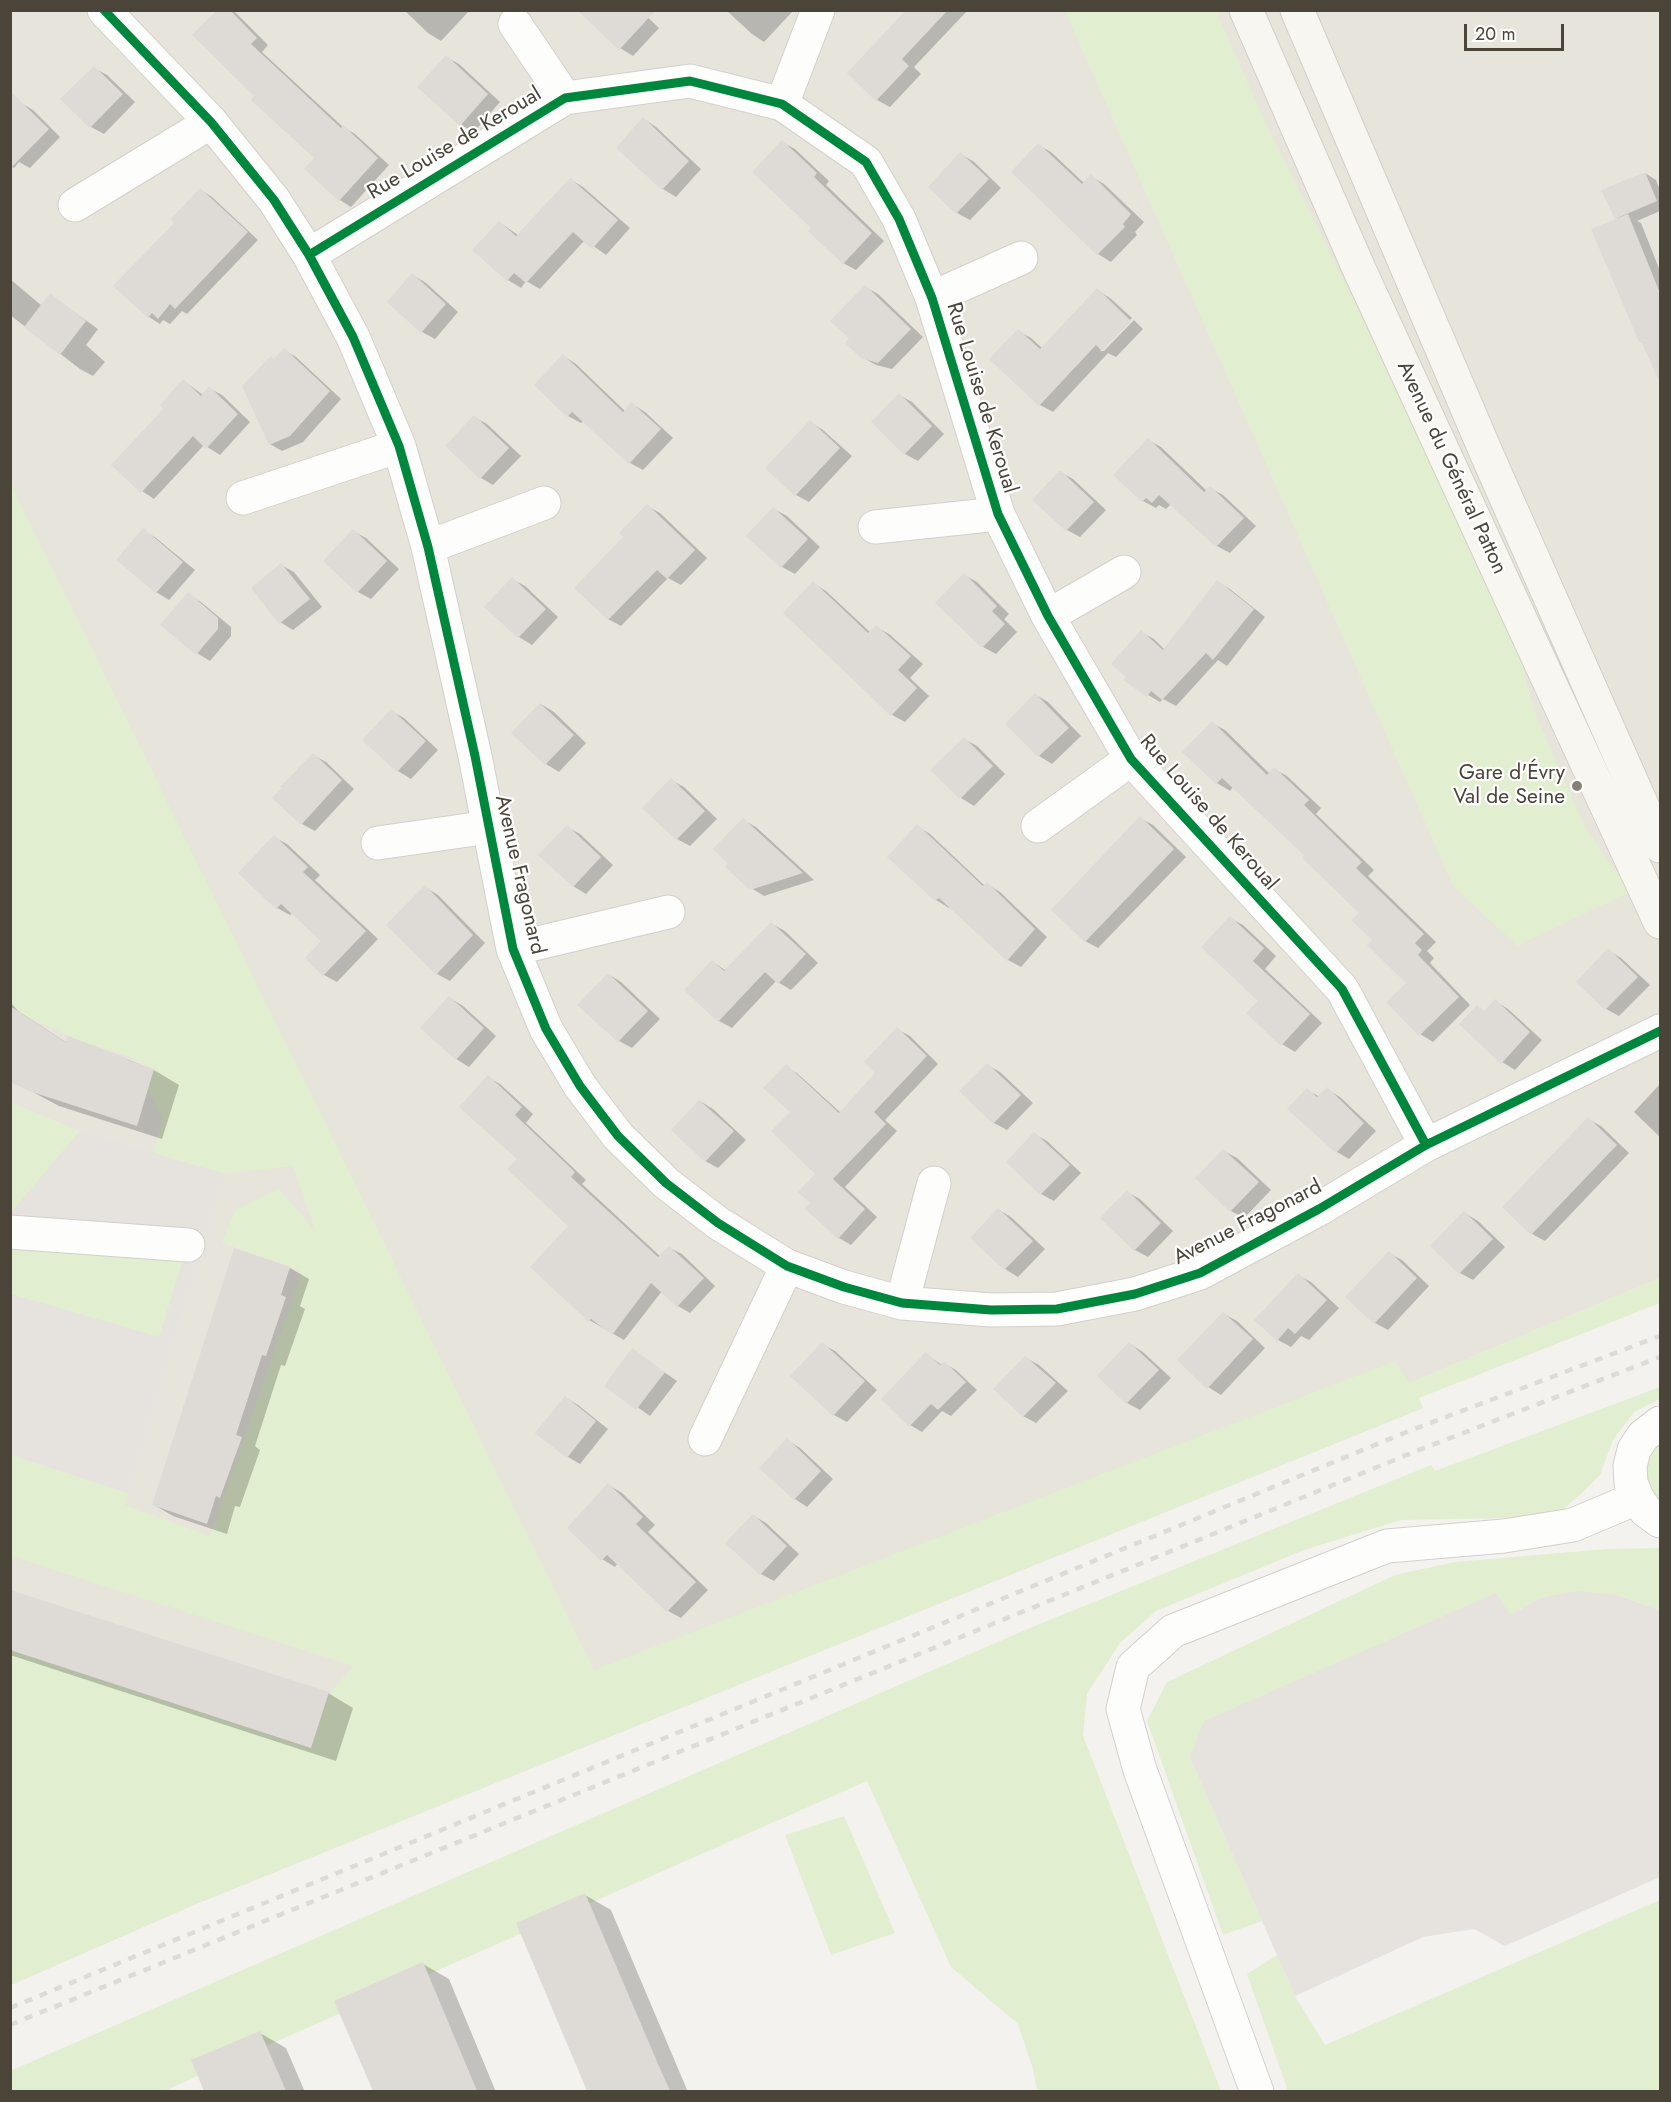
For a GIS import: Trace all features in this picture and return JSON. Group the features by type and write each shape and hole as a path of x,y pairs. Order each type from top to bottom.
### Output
{"main road":[{"name":"Avenue du Général Patton","path":"1246,10 1360,271 1660,922"},
{"name":"Avenue du Général Patton","path":"1297,10 1488,457 1660,846"}],"street":[{"name":"Avenue Fragonard","path":"104,10 212,122 274,200 309,255 353,337 399,446 428,547 513,949 546,1029 580,1086 618,1136 666,1184 718,1223 787,1266 844,1287 902,1303 991,1310 1058,1310 1135,1294 1200,1274 1319,1209 1426,1145 1660,1031"},
{"path":"782,104 818,10"},
{"name":"Rue Louise de Keroual","path":"515,24 565,98"},
{"name":"Rue Louise de Keroual","path":"309,255 565,98 690,81 782,104 866,162 899,219 932,298 998,514 1048,616 1131,759 1342,989 1426,1145"},
{"path":"75,205 212,122"},
{"name":"Rue Louise de Keroual","path":"932,298 1021,258"},
{"path":"243,498 399,446"},
{"path":"428,547 544,503"},
{"name":"Rue Louise de Keroual","path":"875,526 998,514"},
{"path":"1048,616 1124,572"},
{"name":"Rue Louise de Keroual","path":"1038,826 1131,759"},
{"path":"378,843 489,827"},
{"path":"513,949 668,912"},
{"path":"902,1303 934,1183"},
{"path":"10,1232 188,1245"},
{"path":"705,1439 787,1266"},
{"path":"1660,1423 1643,1436 1634,1450 1630,1466 1631,1483 1637,1498 1646,1511 1660,1521"},
{"path":"1257,2091 1140,1770 1123,1709 1133,1667 1173,1631 1387,1546 1504,1536 1573,1525 1637,1498"}],"shaded area":[{"path":"11,11 1660,11 1660,1278 1410,1383 1423,1408 196,1904 11,1985"},
{"path":"80,1131 225,1174 128,1493 11,1455 10,1294 159,1337 188,1245 11,1232 11,1213"},
{"path":"1578,1591 1617,1595 1660,1610 1660,1877 1505,1946 1474,1929 1423,1937 1295,1996 1190,1758 1204,1721 1496,1593 1510,1615 1541,1598"}],"green space":[{"path":"1065,11 1216,11 1270,133 1478,547 1513,631 1535,713 1585,827 1615,871 1632,891 1517,946 1453,886"},
{"path":"10,482 594,1670 1395,1361 1410,1383 1660,1278 1660,1303 1419,1398 1423,1408 196,1904 11,1985 11,1650 310,1748 327,1696 353,1666 11,1556 11,1455 128,1493 125,1505 210,1536 302,1271 222,1243 235,1210 279,1188 315,1231 293,1166 225,1174 154,1154 162,1118 148,1090 154,1069 128,1056 80,1041 27,1017 11,1005"},
{"path":"11,1102 80,1131 11,1213"},
{"path":"10,1232 188,1245 159,1337 11,1294"},
{"path":"1660,1387 1660,1399 1634,1412 1613,1440 1600,1475 1561,1511 1507,1518 1401,1520 1304,1550 1156,1611 1120,1643 1087,1694 1083,1736 1221,2091 1037,2091 1033,2069 1018,2024 951,1967 867,1781 164,2091 11,2091 10,2071 1030,1628 1431,1465 1435,1471"},
{"path":"1660,1444 1660,1502 1650,1491 1646,1479 1650,1455"},
{"path":"1660,1548 1660,1610 1617,1595 1541,1598 1510,1615 1190,1758 1262,1921 1223,1935 1147,1721 1167,1682 1395,1575 1455,1562 1607,1549"},
{"path":"844,1816 895,1933 831,1955 785,1835"},
{"path":"1660,1900 1660,2091 1288,2091 1247,1974 1277,1955 1295,1996 1325,2045"}],"building":[{"path":"217,10 230,10 257,38 251,44 341,128 343,125 378,158 339,201 304,169 314,158 251,100 254,96 192,35"},
{"path":"577,10 656,10 619,50"},
{"path":"906,10 948,10 902,59 909,66 876,101 847,73"},
{"path":"446,55 488,94 460,126 417,87"},
{"path":"94,66 123,94 90,128 60,99"},
{"path":"10,91 49,129 10,169"},
{"path":"643,117 689,161 662,190 616,148"},
{"path":"782,140 817,173 814,177 872,233 843,264 808,231 811,228 752,172"},
{"path":"1038,143 1082,184 1091,174 1131,214 1123,224 1125,227 1097,255 1011,172"},
{"path":"960,152 989,179 956,214 928,187"},
{"path":"1645,172 1657,201 1615,219 1601,190"},
{"path":"570,178 618,220 592,249 573,232 526,283 514,273 507,281 472,250 499,221 516,236"},
{"path":"200,188 248,232 175,309 170,304 158,319 152,313 148,318 113,286 174,223 171,219"},
{"path":"1628,214 1660,293 1660,383 1641,341 1639,342 1591,229"},
{"path":"412,273 446,304 421,333 387,302"},
{"path":"865,285 911,329 878,363 861,358 845,343 849,338 830,321"},
{"path":"1097,288 1131,321 1102,351 1096,345 1039,406 989,359 1018,329 1040,349"},
{"path":"50,293 86,321 60,355 24,327"},
{"path":"284,348 330,391 290,436 269,445 242,386 271,356 274,359"},
{"path":"563,354 623,412 631,402 661,429 629,464 572,412 567,417 534,385"},
{"path":"183,379 201,396 209,386 238,414 206,449 193,436 141,493 111,465 163,409 160,405"},
{"path":"899,393 932,426 904,455 871,422"},
{"path":"474,415 509,448 480,479 445,446"},
{"path":"810,420 840,448 795,496 765,468"},
{"path":"1148,438 1204,492 1210,486 1244,518 1216,547 1159,495 1152,503 1146,498 1142,502 1113,475"},
{"path":"1060,470 1094,502 1066,531 1032,500"},
{"path":"647,504 695,550 667,579 657,570 608,620 574,588 623,537 619,533"},
{"path":"773,507 808,539 781,568 746,536"},
{"path":"143,528 183,562 156,593 116,560"},
{"path":"353,529 387,561 357,593 323,561"},
{"path":"281,563 310,599 279,624 251,588"},
{"path":"964,573 997,606 992,611 1005,624 982,648 935,603"},
{"path":"512,577 546,609 518,638 484,607"},
{"path":"1217,580 1254,609 1213,660 1206,653 1162,700 1151,691 1147,697 1123,680 1126,677 1111,664 1141,630 1163,650"},
{"path":"813,581 868,633 876,625 911,656 898,670 917,688 891,716 783,613"},
{"path":"188,592 218,618 218,629 196,655 160,625"},
{"path":"1035,693 1069,728 1038,757 1005,724"},
{"path":"540,703 574,735 545,765 511,733"},
{"path":"391,709 426,741 397,772 362,740"},
{"path":"1212,721 1267,775 1274,767 1309,800 1304,805 1362,862 1356,868 1424,934 1415,943 1422,950 1418,955 1459,997 1419,1036 1386,1002 1406,983 1367,945 1372,940 1351,920 1359,913 1302,858 1304,855 1222,778 1216,784 1182,752"},
{"path":"964,737 993,766 960,799 930,770"},
{"path":"313,753 342,780 301,825 272,798"},
{"path":"671,778 705,811 676,840 642,808"},
{"path":"1140,816 1174,849 1085,942 1051,910"},
{"path":"743,818 803,873 750,890 725,867 727,863 713,849"},
{"path":"917,824 983,886 987,882 1035,929 1007,961 939,898 935,901 887,857"},
{"path":"567,825 601,857 573,887 538,855"},
{"path":"274,835 308,867 303,872 366,931 323,976 305,958 321,941 281,904 276,909 238,873"},
{"path":"425,885 473,935 436,975 386,925"},
{"path":"1230,916 1264,948 1253,961 1310,1014 1281,1046 1246,1013 1258,1001 1201,947"},
{"path":"771,922 806,954 778,984 765,972 718,1022 684,990 712,960 724,971"},
{"path":"1608,948 1638,977 1605,1010 1576,982"},
{"path":"608,973 648,1011 618,1042 577,1005"},
{"path":"449,996 484,1028 456,1060 420,1028"},
{"path":"1495,999 1530,1032 1501,1064 1459,1024 1477,1005 1484,1011"},
{"path":"10,1006 65,1042 68,1036 154,1069 137,1126 32,1092 10,1082"},
{"path":"897,1027 927,1056 874,1112 886,1124 833,1179 865,1209 838,1239 804,1208 810,1203 798,1192 815,1174 771,1131 790,1112 763,1088 786,1064 839,1113 875,1073 864,1062"},
{"path":"987,1063 1021,1095 993,1124 959,1091"},
{"path":"488,1075 522,1107 515,1115 575,1172 571,1177 658,1257 669,1246 704,1278 677,1307 651,1283 612,1335 591,1319 588,1321 530,1267 568,1226 507,1169 517,1159 459,1107"},
{"path":"1327,1087 1364,1123 1336,1153 1287,1109 1307,1088 1317,1097"},
{"path":"699,1100 734,1131 705,1162 671,1130"},
{"path":"1588,1117 1617,1145 1531,1235 1502,1207"},
{"path":"1034,1132 1070,1165 1040,1195 1006,1162"},
{"path":"1223,1149 1259,1182 1230,1212 1195,1178"},
{"path":"1127,1190 1161,1223 1134,1251 1100,1218"},
{"path":"998,1208 1033,1241 1004,1270 970,1238"},
{"path":"1464,1211 1493,1239 1459,1274 1430,1246"},
{"path":"234,1248 290,1267 281,1295 286,1297 266,1356 262,1355 236,1435 242,1437 220,1498 216,1496 207,1524 152,1505"},
{"path":"1389,1251 1417,1278 1374,1324 1345,1297"},
{"path":"1298,1273 1327,1300 1295,1334 1288,1328 1277,1341 1254,1320"},
{"path":"1223,1312 1253,1339 1207,1389 1177,1360"},
{"path":"822,1342 865,1381 833,1416 790,1376"},
{"path":"1129,1342 1159,1370 1126,1404 1097,1376"},
{"path":"632,1348 665,1372 636,1410 604,1386"},
{"path":"926,1352 940,1365 944,1361 966,1382 938,1410 931,1404 909,1427 881,1399"},
{"path":"1025,1356 1056,1383 1023,1417 993,1389"},
{"path":"565,1396 596,1421 567,1458 535,1433"},
{"path":"787,1438 821,1471 794,1500 759,1468"},
{"path":"608,1483 643,1517 636,1524 696,1582 667,1612 607,1555 601,1561 567,1528"},
{"path":"753,1514 787,1546 760,1575 725,1543"},
{"path":"10,1590 329,1692 311,1748 10,1650"},
{"path":"585,1893 670,2091 587,2091 516,1923"},
{"path":"423,1962 477,2091 373,2091 334,2001"},
{"path":"260,2031 286,2091 204,2091 191,2060"}],"railway":[{"path":"10,2008 1409,1431 1660,1336"},
{"path":"10,2025 1414,1452 1660,1357"}],"cycle path":[{"path":"104,10 211,122 274,200 309,255 353,337 399,446 428,547 475,756 513,949 546,1029 580,1086 618,1136 666,1183 718,1223 787,1266 844,1287 902,1303 991,1310 1057,1309 1135,1294 1200,1273 1319,1209 1426,1145 1660,1031"},
{"path":"309,255 565,98 690,81 782,104 866,162 899,219 932,298 998,514 1048,616 1131,759 1342,989 1426,1145"}],"place":[{"name":"Gare d'Évry Val de Seine","path":"1577,786"}]}
